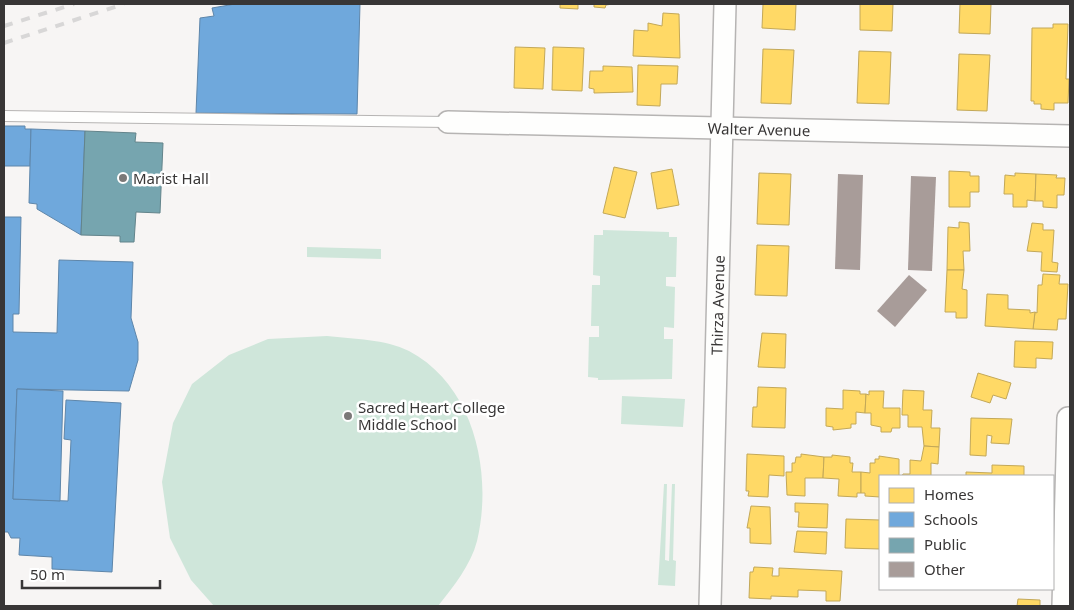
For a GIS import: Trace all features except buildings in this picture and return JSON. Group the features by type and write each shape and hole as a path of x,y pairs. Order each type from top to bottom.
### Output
{"street":[{"name":"Thirza Avenue","path":"710,606 725,4"},
{"name":"Walter Avenue","path":"448,122 1070,136"},
{"path":"1062,606 1068,418"}],"lane":[{"path":"4,116 448,122"}],"green space":[{"path":"603,230 669,232 669,237 677,237 676,277 666,277 666,286 675,287 674,328 664,327 664,339 673,339 672,379 598,380 598,378 588,377 589,337 599,337 599,326 591,326 592,285 600,285 600,276 593,275 594,235 603,235"},
{"path":"307,247 381,249 381,259 307,257"},
{"path":"327,336 369,340 400,347 432,366 450,386 464,409 474,434 480,461 481,515 474,550 461,575 438,606 214,606 191,580 170,538 162,482 173,423 192,384 229,355 268,339"},
{"path":"622,396 685,399 683,427 621,424"},
{"path":"664,484 667,484 665,560 669,561 672,484 675,484 673,560 676,561 675,586 658,585"}],"railway":[{"path":"4,26 74,4"},
{"path":"4,43 124,4"}],"place":[{"name":"Marist Hall","path":"123,178"},
{"name":"Sacred Heart College Middle School","path":"348,416"}]}
